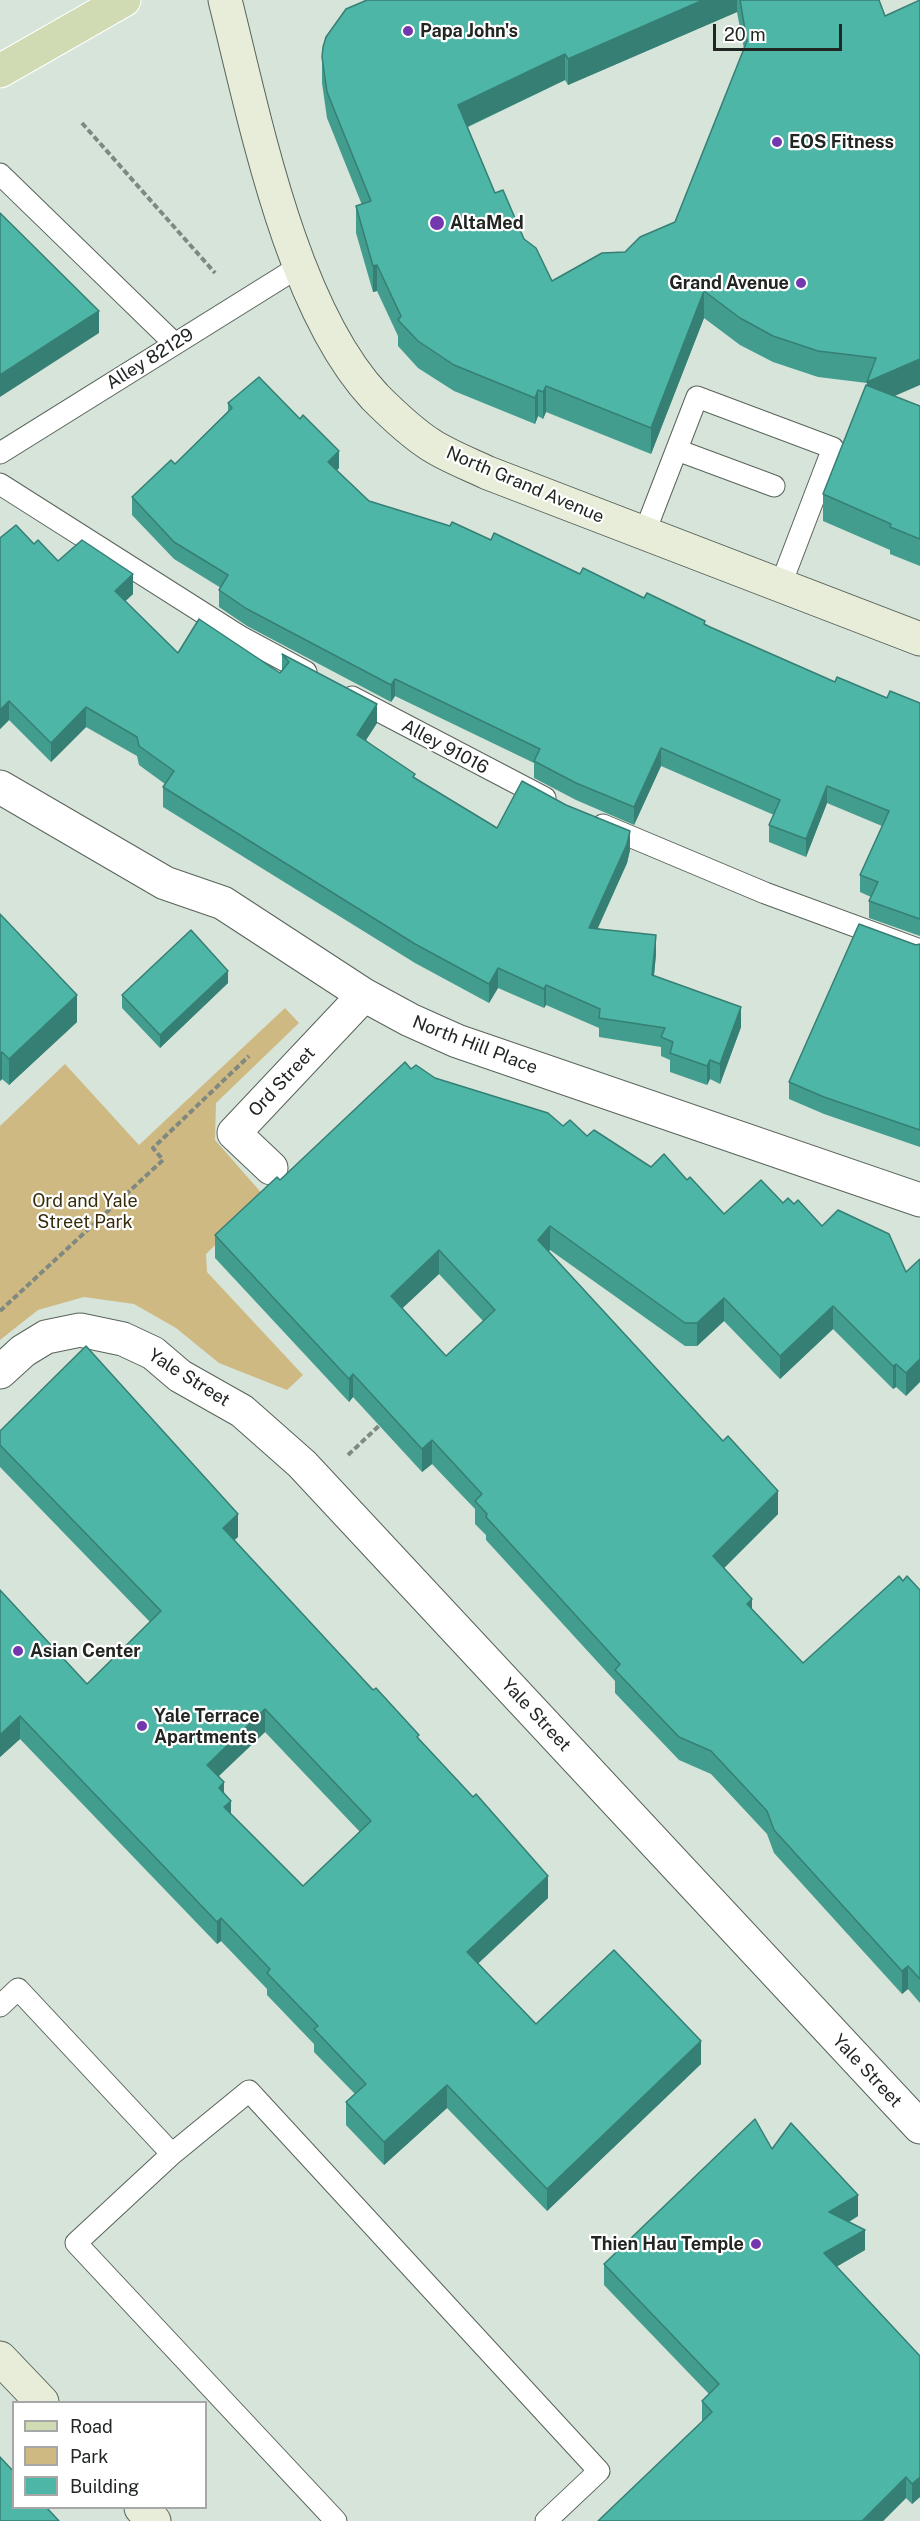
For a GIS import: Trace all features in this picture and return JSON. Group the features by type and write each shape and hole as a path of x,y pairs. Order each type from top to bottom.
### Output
{"main road":[{"path":"0,71 124,0"}],"street":[{"name":"North Grand Avenue","path":"225,0 267,164 300,266 341,352 375,397 430,444 488,473 920,639"},
{"name":"North Hill Place","path":"0,787 165,883 223,903 364,995 410,1020 457,1041 920,1200"},
{"name":"Ord Street","path":"271,1168 234,1133 364,995"},
{"name":"Yale Street","path":"0,1372 23,1351 46,1337 80,1330 123,1339 153,1353 180,1376 242,1411 302,1464 920,2127"},
{"path":"0,2358 40,2401"}],"lane":[{"path":"0,174 175,344"},
{"name":"Alley 82129","path":"0,453 300,266"},
{"path":"644,534 697,396 833,448 781,584"},
{"path":"677,450 774,486"},
{"name":"Alley 91016","path":"0,484 241,637 561,807"},
{"path":"582,817 765,892 920,950"},
{"path":"0,2006 18,1989 172,2154"},
{"path":"336,2521 76,2243 172,2154 249,2091 599,2471 546,2521"}],"path":[{"path":"82,123 215,273"},
{"path":"0,1311 163,1160 153,1148 181,1121"},
{"path":"318,1482 386,1419"}],"green space":[{"name":"Ord and Yale Street Park","path":"285,1008 299,1023 216,1103 215,1140 265,1197 206,1254 207,1272 303,1375 287,1390 219,1363 176,1328 134,1304 84,1297 38,1310 0,1340 0,1126 65,1064 139,1145"}],"building":[{"name":"Grand Avenue","path":"367,0 703,0 568,59 565,54 458,105 495,193 503,190 524,239 536,248 552,281 602,253 625,252 640,237 675,222 747,41 740,0 879,0 885,16 920,0 920,359 867,382 876,358 818,351 773,336 740,318 704,291 651,428 546,386 543,392 538,390 535,398 454,365 418,341 398,320 401,316 377,265 373,266 356,206 371,201 327,92 322,57 326,37 346,9"},
{"path":"0,213 99,311 0,375"},
{"path":"259,377 300,419 303,415 339,451 328,462 369,501 450,526 452,522 491,540 494,533 580,574 583,568 644,598 647,593 705,621 704,624 710,627 835,682 837,677 887,698 890,691 920,703 920,919 869,901 878,882 860,875 889,811 827,786 806,839 769,825 780,800 661,748 634,807 576,783 534,761 540,749 395,679 391,685 247,609 219,590 228,575 174,542 132,497 171,460 175,464 232,408 228,403"},
{"path":"866,385 920,406 920,539 823,494"},
{"path":"16,525 34,544 38,540 58,561 82,540 133,574 115,591 178,653 199,619 280,673 289,662 282,654 377,704 357,735 415,774 413,777 497,828 522,781 566,805 630,831 627,844 589,928 656,935 652,975 741,1007 720,1064 710,1060 707,1066 670,1053 673,1042 661,1037 665,1028 599,1018 600,1009 546,985 544,989 498,968 489,984 415,944 163,787 174,771 139,746 137,737 86,707 51,743 9,701 0,710 0,538"},
{"path":"0,914 77,995 9,1059 2,1052 0,1054"},
{"path":"859,924 916,945 920,944 920,1130 824,1097 789,1082"},
{"path":"191,930 228,971 160,1035 122,995"},
{"path":"405,1062 411,1069 416,1065 435,1078 548,1113 563,1126 570,1120 587,1136 594,1130 651,1167 664,1154 687,1180 690,1177 724,1214 761,1180 783,1203 788,1198 794,1204 798,1200 822,1226 838,1210 889,1234 906,1272 920,1259 920,1359 906,1373 896,1364 893,1366 833,1306 780,1356 724,1298 697,1323 685,1323 550,1226 538,1240 723,1441 728,1436 778,1491 713,1556 752,1599 747,1604 803,1663 899,1576 903,1581 907,1576 920,1590 920,1979 908,1966 902,1971 774,1830 767,1811 711,1751 679,1737 615,1670 620,1664 486,1517 487,1514 475,1501 482,1494 432,1440 422,1449 353,1374 349,1379 215,1235 277,1177 280,1180","holes":["439,1250 495,1310 446,1356 391,1296"]},
{"path":"86,1346 238,1514 223,1528 373,1690 376,1688 419,1735 417,1737 473,1797 476,1794 548,1876 467,1952 536,2024 614,1950 701,2041 547,2189 447,2085 384,2142 346,2102 366,2084 314,2029 318,2026 267,1973 270,1969 221,1918 217,1922 20,1716 0,1735 0,1590 87,1684 161,1611 0,1445 0,1431","holes":["265,1709 371,1821 303,1886 224,1807 231,1801 219,1788 224,1782 207,1765"]},
{"path":"755,2119 772,2149 791,2123 858,2195 829,2212 865,2230 824,2253 920,2356 920,2477 912,2484 906,2477 862,2521 598,2521 712,2412 702,2401 719,2384 604,2264"},
{"path":"0,2457 12,2470 12,2509 48,2509 59,2521 0,2521"}],"place":[{"name":"Papa John's","path":"408,31"},
{"name":"EOS Fitness","path":"777,142"},
{"name":"AltaMed","path":"437,223"},
{"name":"Grand Avenue","path":"801,283"},
{"name":"Asian Center","path":"18,1651"},
{"name":"Yale Terrace Apartments","path":"142,1726"},
{"name":"Thien Hau Temple","path":"756,2244"}]}
